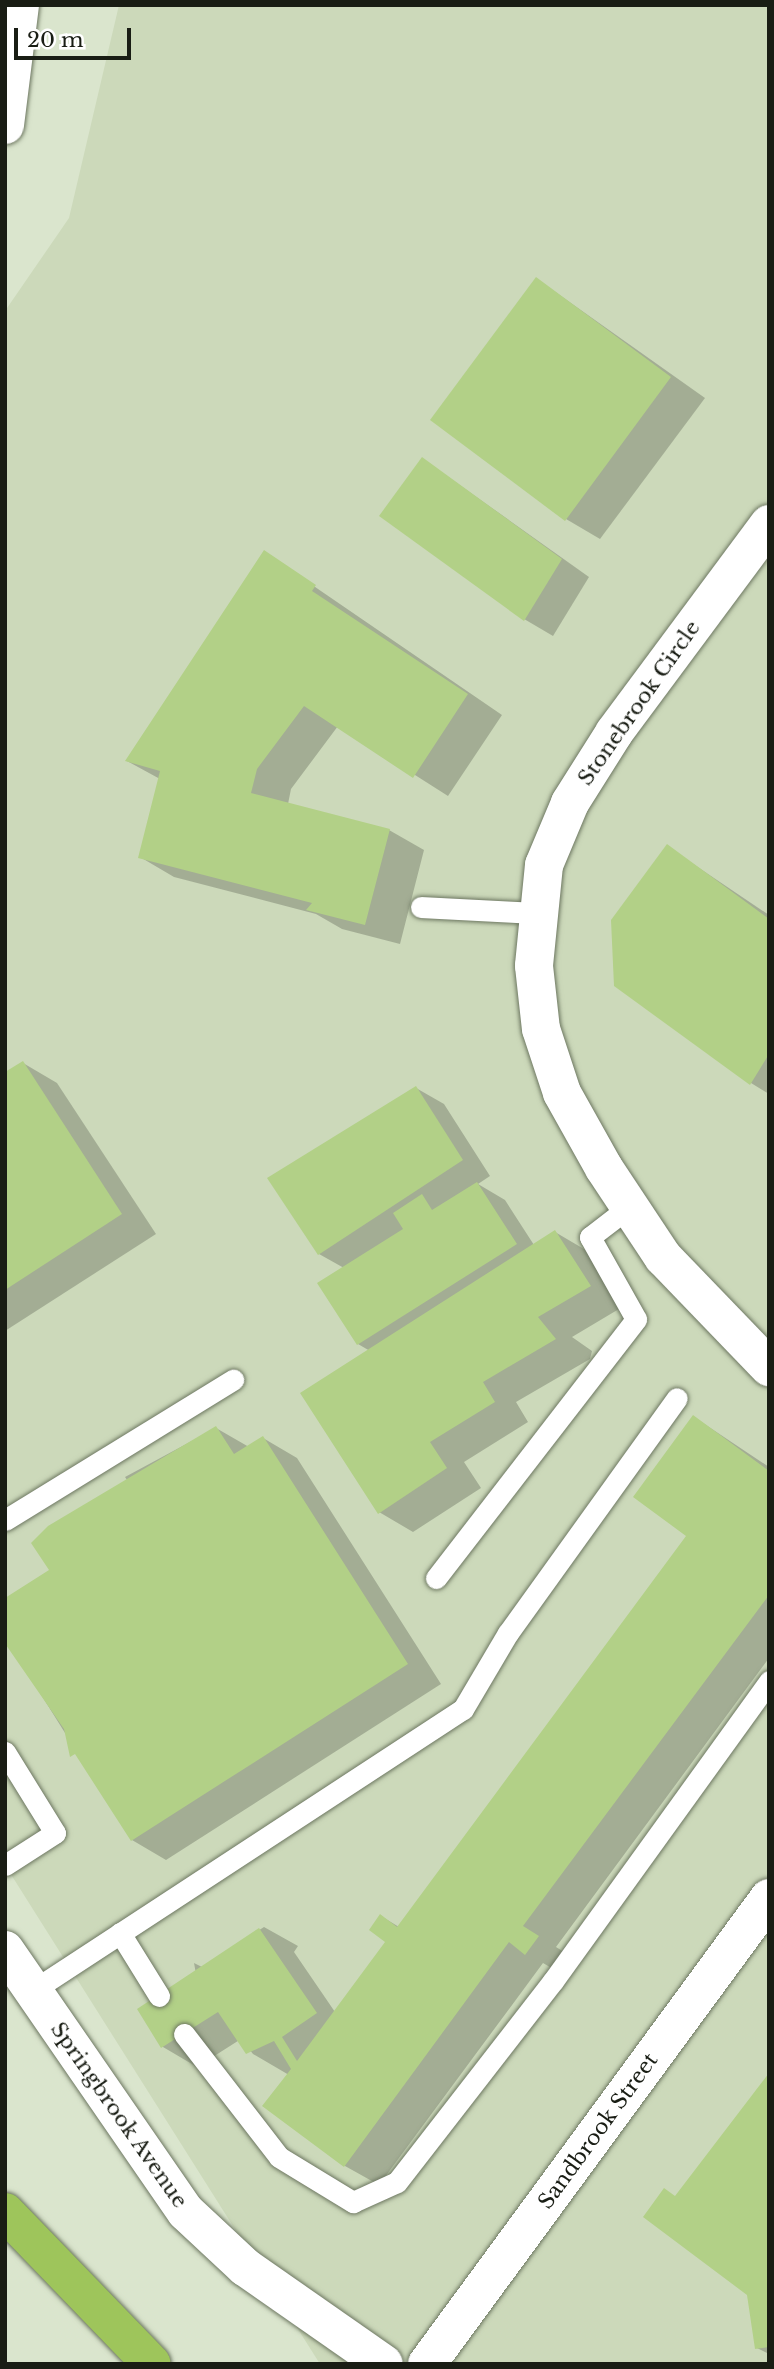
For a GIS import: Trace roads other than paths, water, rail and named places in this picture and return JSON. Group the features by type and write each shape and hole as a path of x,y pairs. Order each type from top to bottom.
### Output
{"highway":[{"path":"5,2213 152,2364"}],"street":[{"path":"5,125 20,5"},
{"name":"Stonebrook Circle","path":"769,524 614,733 570,803 544,864 535,913 541,1029 562,1093 629,1207 663,1257 769,1367"},
{"name":"Sandbrook Street","path":"427,2364 769,1898"},
{"name":"Springbrook Avenue","path":"5,1950 147,2163 214,2242 384,2364"}],"lane":[{"path":"421,906 535,913"},
{"path":"436,1578 636,1319 590,1237 629,1207"},
{"path":"5,1520 233,1380"},
{"path":"32,1991 464,1709 508,1633 677,1398"},
{"path":"184,2034 279,2157 353,2202 397,2182 553,1981 769,1681"},
{"path":"5,1752 55,1833 5,1865"},
{"path":"120,1933 159,1996"}]}
